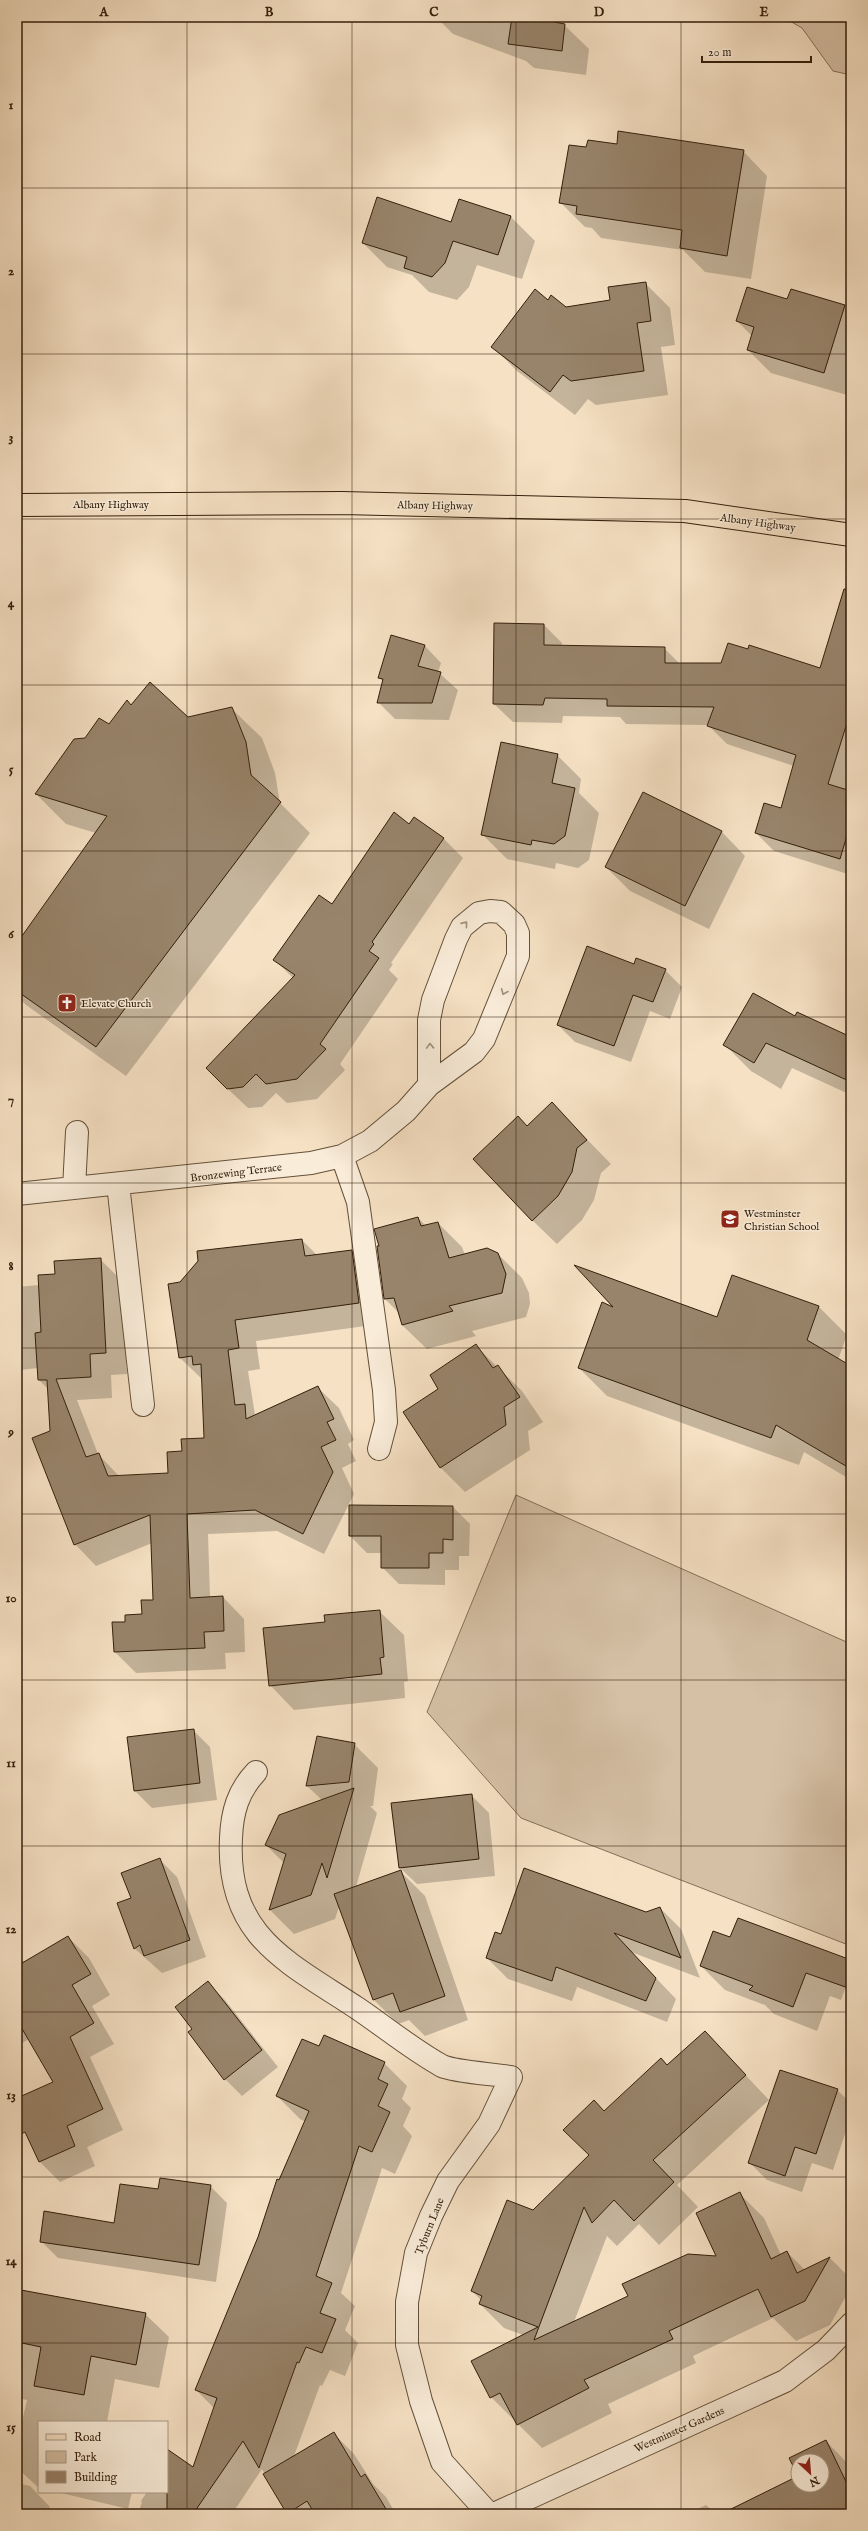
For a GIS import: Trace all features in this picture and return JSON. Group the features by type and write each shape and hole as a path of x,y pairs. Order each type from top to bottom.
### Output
{"main road":[{"name":"Albany Highway","path":"17,505 342,503 685,511 851,535"}],"street":[{"name":"Bronzewing Terrace","path":"17,1194 312,1163 342,1156 370,1141 406,1111 429,1085 474,1052 484,1039 515,969 518,956 518,933 514,924 501,912 490,910 479,913 462,927 456,939 433,1000 429,1020 429,1085"},
{"path":"74,1188 77,1132"},
{"path":"342,1156 358,1202 384,1390 386,1422 379,1449"},
{"path":"118,1184 143,1405"},
{"name":"Tyburn Lane","path":"256,1772 238,1795 231,1823 230,1845 234,1890 242,1911 254,1930 284,1960 444,2067 511,2077 489,2124 448,2181 431,2216 416,2253 407,2302 408,2345 421,2401 442,2462 489,2514"},
{"name":"Westminster Gardens","path":"494,2514 785,2381 826,2350 851,2324"}],"green space":[{"path":"783,17 851,17 851,75 833,71 802,28"},
{"path":"516,1495 851,1644 851,1946 521,1818 427,1712"}],"building":[{"path":"512,17 554,17 554,22 565,24 562,51 508,44"},
{"path":"618,131 744,150 727,256 680,248 682,230 576,214 577,206 559,203 569,145 586,147 588,140 617,144"},
{"path":"377,197 451,222 459,199 511,216 498,255 453,241 445,263 432,277 404,268 407,257 362,243"},
{"path":"646,282 651,321 637,323 644,371 571,381 563,375 550,392 491,347 535,289 548,300 551,295 566,307 610,300 608,287"},
{"path":"747,287 787,299 791,289 845,305 824,373 747,350 754,327 736,321"},
{"path":"844,589 851,590 851,710 828,784 851,791 851,822 840,859 755,833 764,803 781,808 796,755 707,726 714,707 607,706 607,699 545,698 543,705 493,704 494,623 544,624 544,645 665,647 665,663 721,663 728,643 748,649 749,645 820,668"},
{"path":"391,635 425,645 418,666 441,672 432,703 377,703 383,679 378,678"},
{"path":"150,682 188,717 232,707 246,742 251,775 281,802 96,1047 17,991 17,943 107,816 35,794 74,739 85,738 99,718 109,724 127,700 131,705"},
{"path":"501,742 558,754 552,783 575,788 565,836 554,844 532,840 531,845 481,835"},
{"path":"643,792 722,831 685,906 605,867"},
{"path":"394,812 409,824 414,817 444,838 372,942 374,944 369,951 379,958 320,1044 326,1049 297,1079 266,1084 256,1074 243,1087 227,1089 206,1068 295,975 273,960 319,895 332,904"},
{"path":"587,946 634,964 636,958 666,969 653,1002 633,995 614,1046 557,1025"},
{"path":"753,993 795,1016 797,1012 851,1037 851,1082 766,1043 754,1063 723,1045"},
{"path":"552,1102 587,1140 577,1148 572,1172 558,1196 532,1221 473,1159 518,1116 527,1126"},
{"path":"418,1217 421,1226 438,1222 449,1258 487,1248 498,1253 506,1274 502,1293 449,1306 453,1311 402,1325 394,1298 384,1299 377,1246 379,1246 374,1229"},
{"path":"302,1239 305,1256 352,1250 359,1303 235,1320 239,1348 228,1350 235,1405 245,1404 246,1419 318,1386 334,1419 327,1422 336,1440 321,1447 333,1472 303,1534 255,1510 187,1514 190,1598 223,1596 224,1631 204,1632 205,1648 114,1652 112,1622 125,1622 125,1615 142,1614 141,1600 153,1600 150,1515 74,1545 32,1438 50,1431 47,1380 38,1380 35,1333 41,1332 38,1275 55,1274 54,1261 101,1258 106,1353 90,1354 91,1377 56,1379 86,1457 99,1453 108,1476 168,1473 167,1452 182,1451 181,1439 204,1438 201,1364 193,1365 192,1356 179,1358 168,1284 180,1282 198,1261 197,1251"},
{"path":"574,1265 717,1317 732,1275 819,1306 807,1340 851,1366 851,1469 776,1425 771,1438 578,1368 602,1302 613,1307"},
{"path":"476,1344 493,1368 498,1365 520,1397 504,1407 506,1425 440,1468 403,1412 438,1389 430,1375"},
{"path":"349,1505 453,1506 453,1540 443,1539 443,1553 429,1553 429,1568 381,1568 381,1536 349,1536"},
{"path":"380,1610 384,1657 380,1658 382,1674 269,1686 263,1628 325,1622 324,1615"},
{"path":"194,1729 200,1783 134,1791 127,1737"},
{"path":"317,1736 355,1743 349,1782 306,1786"},
{"path":"354,1788 327,1878 322,1863 311,1895 269,1910 286,1854 265,1845 279,1815"},
{"path":"472,1794 479,1859 399,1868 391,1803"},
{"path":"160,1858 190,1940 144,1956 140,1945 134,1949 117,1903 131,1898 121,1873"},
{"path":"524,1868 646,1912 660,1907 681,1958 614,1933 656,1978 646,2001 556,1967 552,1981 486,1958 495,1932 501,1934"},
{"path":"401,1870 445,1996 400,2012 393,1993 373,2000 334,1894"},
{"path":"738,1918 851,1960 851,1989 806,1973 793,2007 749,1990 753,1986 700,1966 713,1931 730,1937"},
{"path":"68,1936 91,1974 72,1985 94,2023 70,2037 103,2109 67,2126 75,2146 39,2162 25,2132 17,2136 17,2098 53,2082 17,2020 17,1966"},
{"path":"208,1981 262,2050 224,2080 188,2032 192,2029 175,2007"},
{"path":"705,2031 746,2075 653,2160 674,2182 634,2221 614,2200 592,2223 584,2207 534,2340 628,2296 622,2284 688,2254 716,2256 696,2213 740,2192 771,2259 787,2251 797,2273 830,2257 805,2301 771,2317 758,2289 669,2331 673,2339 584,2380 589,2388 517,2425 500,2393 490,2398 471,2361 538,2327 479,2304 482,2296 471,2291 507,2200 533,2210 589,2155 563,2130 594,2100 604,2111 661,2058 667,2065"},
{"path":"324,2035 385,2062 378,2079 388,2084 378,2106 390,2112 372,2152 359,2146 316,2276 332,2283 320,2313 336,2319 322,2353 306,2347 299,2363 297,2362 259,2468 243,2441 193,2514 167,2514 168,2450 193,2467 217,2398 195,2390 258,2237 277,2179 279,2180 309,2111 276,2096 302,2039 319,2046"},
{"path":"780,2070 838,2089 816,2154 795,2147 785,2176 748,2163"},
{"path":"160,2178 211,2185 199,2265 40,2242 44,2211 114,2223 120,2184 158,2189"},
{"path":"21,2290 146,2313 136,2365 91,2356 84,2395 34,2386 41,2347 17,2342 17,2315"},
{"path":"334,2432 361,2477 365,2474 389,2514 315,2514 307,2501 287,2514 263,2474"},
{"path":"826,2440 851,2492 851,2514 721,2514 790,2480 790,2493 830,2493 830,2453 799,2453"}],"place":[{"name":"Elevate Church","path":"67,1003"},
{"name":"Westminster Christian School","path":"730,1219"}]}
